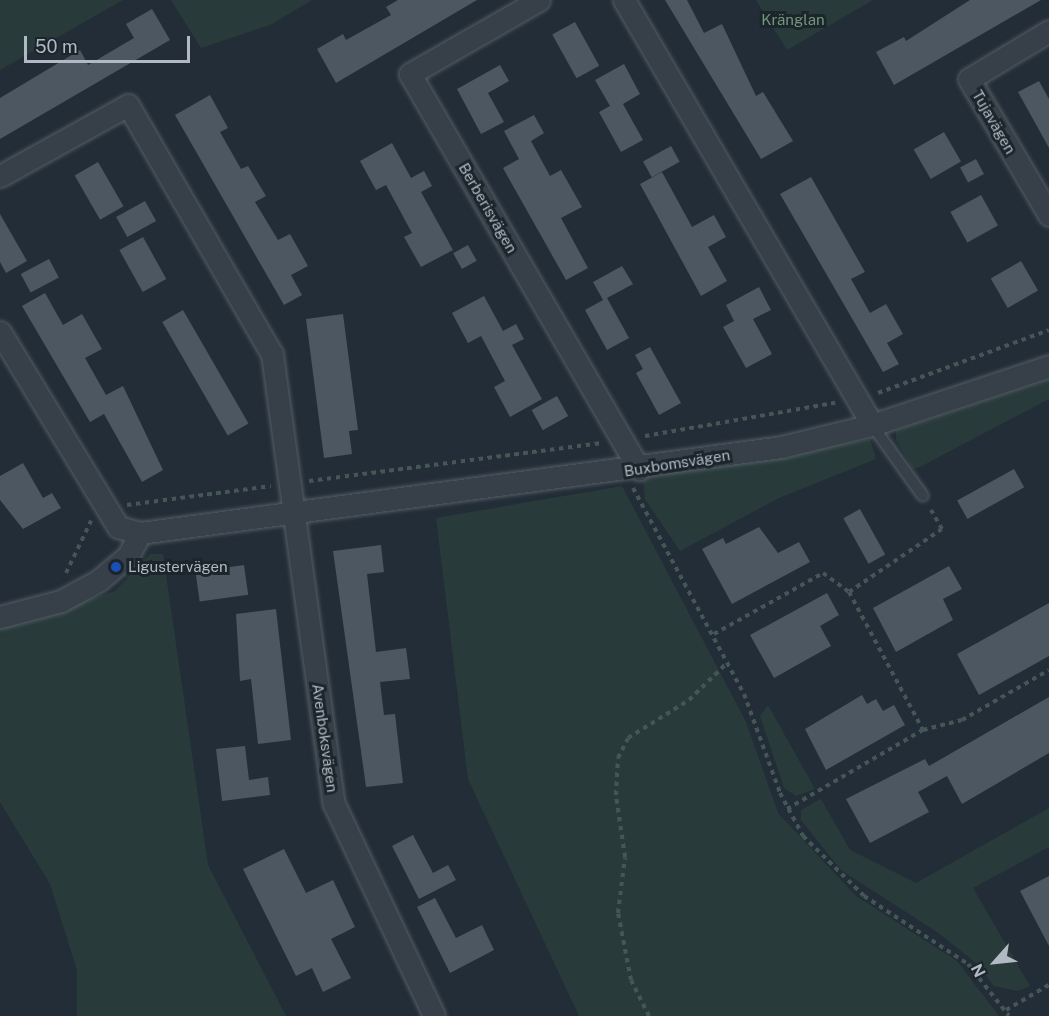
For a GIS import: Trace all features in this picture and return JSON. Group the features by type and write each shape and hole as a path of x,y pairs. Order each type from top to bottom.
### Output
{"street":[{"name":"Berberisvägen","path":"538,0 410,74 631,470"},
{"path":"624,0 872,425"},
{"name":"Tujavägen","path":"1049,31 969,79 1049,215"},
{"path":"0,176 128,105 272,354 295,511 140,533 118,527 0,332"},
{"name":"Buxbomsvägen","path":"295,511 631,470 781,447 872,425 1049,366"},
{"name":"Avenboksvägen","path":"295,511 334,804 434,1016"},
{"path":"0,617 61,601 98,581 128,556 140,533"}],"lane":[{"path":"872,425 923,496"}],"path":[{"path":"871,395 1049,330"},
{"path":"303,482 613,441 838,403"},
{"path":"613,441 631,470 753,714 787,809 809,844 842,877 968,964 1009,1016"},
{"path":"849,592 942,529 923,496"},
{"path":"714,634 824,573 849,592 923,730"},
{"path":"649,1016 631,980 618,913 625,857 616,795 618,758 636,731 688,700 727,663"},
{"path":"787,809 923,730 962,720 1049,670"},
{"path":"1006,1010 1049,985"}],"green space":[{"path":"0,0 123,0 0,70"},
{"path":"171,0 312,0 270,25 201,48"},
{"name":"Kränglan","path":"756,0 873,0 787,50"},
{"path":"1049,379 1049,399 920,467 913,469 896,440 896,430"},
{"path":"870,439 876,459 779,498 680,551 645,499 643,478"},
{"path":"622,486 746,722 778,813 856,896 957,961 999,1016 579,1016 468,779 436,518"},
{"path":"150,554 163,554 208,865 286,1016 77,1016 77,970 50,884 0,802 0,629 115,591"},
{"path":"768,705 815,789 796,796 784,788 760,716"},
{"path":"821,799 850,850 916,883 1049,808 1049,847 973,888 1030,986 1018,991 994,986 975,962 937,932 841,870 801,820 801,810"}],"building":[{"path":"398,0 477,0 336,83 317,49 343,34 346,40 391,15 386,7"},
{"path":"665,0 687,0 704,33 722,24 756,96 763,92 793,141 761,159"},
{"path":"970,0 1041,0 894,85 876,52 904,37 906,41"},
{"path":"152,9 170,40 0,139 0,98 80,50 88,65 134,38 126,24"},
{"path":"575,22 599,66 577,78 552,35"},
{"path":"624,64 640,94 623,104 643,140 621,152 599,112 610,106 595,80"},
{"path":"500,65 509,81 488,93 504,122 481,134 457,89"},
{"path":"1039,81 1049,99 1049,148 1018,92"},
{"path":"210,95 228,128 220,132 241,169 248,166 266,196 255,202 278,240 290,234 308,266 291,275 302,295 284,305 175,115"},
{"path":"534,115 544,133 531,141 550,176 561,170 582,207 561,218 588,268 566,280 503,168 519,159 504,131"},
{"path":"944,132 961,161 931,179 914,150"},
{"path":"392,143 411,178 424,171 432,186 421,192 453,250 421,267 404,237 412,233 386,185 376,190 360,161"},
{"path":"671,146 680,162 652,177 643,162"},
{"path":"976,159 984,174 968,182 960,167"},
{"path":"98,162 124,206 100,220 75,176"},
{"path":"662,172 692,227 714,215 726,237 708,247 727,281 701,296 640,184"},
{"path":"811,177 865,272 851,279 870,313 886,304 903,334 887,343 899,364 883,372 780,194"},
{"path":"981,195 998,226 967,243 950,212"},
{"path":"145,201 156,221 127,237 116,217"},
{"path":"0,214 27,261 6,273 0,262"},
{"path":"143,237 166,279 143,292 119,250"},
{"path":"468,245 477,261 462,269 453,253"},
{"path":"49,259 59,278 31,293 21,274"},
{"path":"1021,261 1038,290 1008,308 991,279"},
{"path":"622,266 633,284 607,298 629,338 607,350 585,310 603,300 593,282"},
{"path":"759,287 771,310 753,319 772,354 746,368 723,327 734,321 726,305"},
{"path":"45,293 63,325 82,314 102,349 85,358 106,395 123,386 163,470 142,482 104,414 90,422 22,306"},
{"path":"484,296 503,331 516,324 524,339 512,345 542,399 510,417 494,387 505,381 481,336 468,343 452,313"},
{"path":"183,310 249,423 228,435 162,322"},
{"path":"343,314 358,430 349,431 352,454 324,458 306,319"},
{"path":"650,347 681,403 659,415 636,373 643,369 635,355"},
{"path":"557,396 568,416 543,430 532,410"},
{"path":"23,463 43,498 52,493 61,508 23,529 0,500 0,476"},
{"path":"1014,469 1024,487 967,519 957,501"},
{"path":"860,509 885,554 869,564 843,518"},
{"path":"759,527 778,553 799,542 810,562 732,604 702,549 723,538 726,544"},
{"path":"381,545 384,572 367,574 376,652 406,648 410,679 380,682 384,715 395,714 403,783 366,787 333,551"},
{"path":"244,565 248,595 200,602 195,572"},
{"path":"949,566 962,589 943,599 953,620 896,652 873,608"},
{"path":"827,593 839,615 820,626 831,646 774,678 750,635"},
{"path":"1049,603 1049,656 979,695 957,654"},
{"path":"276,609 291,740 258,744 251,679 240,681 236,614"},
{"path":"862,695 867,704 876,699 883,711 894,705 905,725 826,770 805,729"},
{"path":"1049,697 1049,753 962,804 947,776 918,792 929,812 870,843 846,799 925,759 929,766"},
{"path":"245,746 249,780 268,777 270,795 222,801 216,749"},
{"path":"413,835 433,873 448,865 456,880 419,899 392,846"},
{"path":"284,849 306,893 333,880 355,927 331,939 351,978 323,992 312,968 296,976 243,869"},
{"path":"1049,876 1049,946 1020,891"},
{"path":"435,898 456,938 482,925 494,950 450,973 417,907"}],"place":[{"name":"Ligustervägen","path":"116,567"}]}
